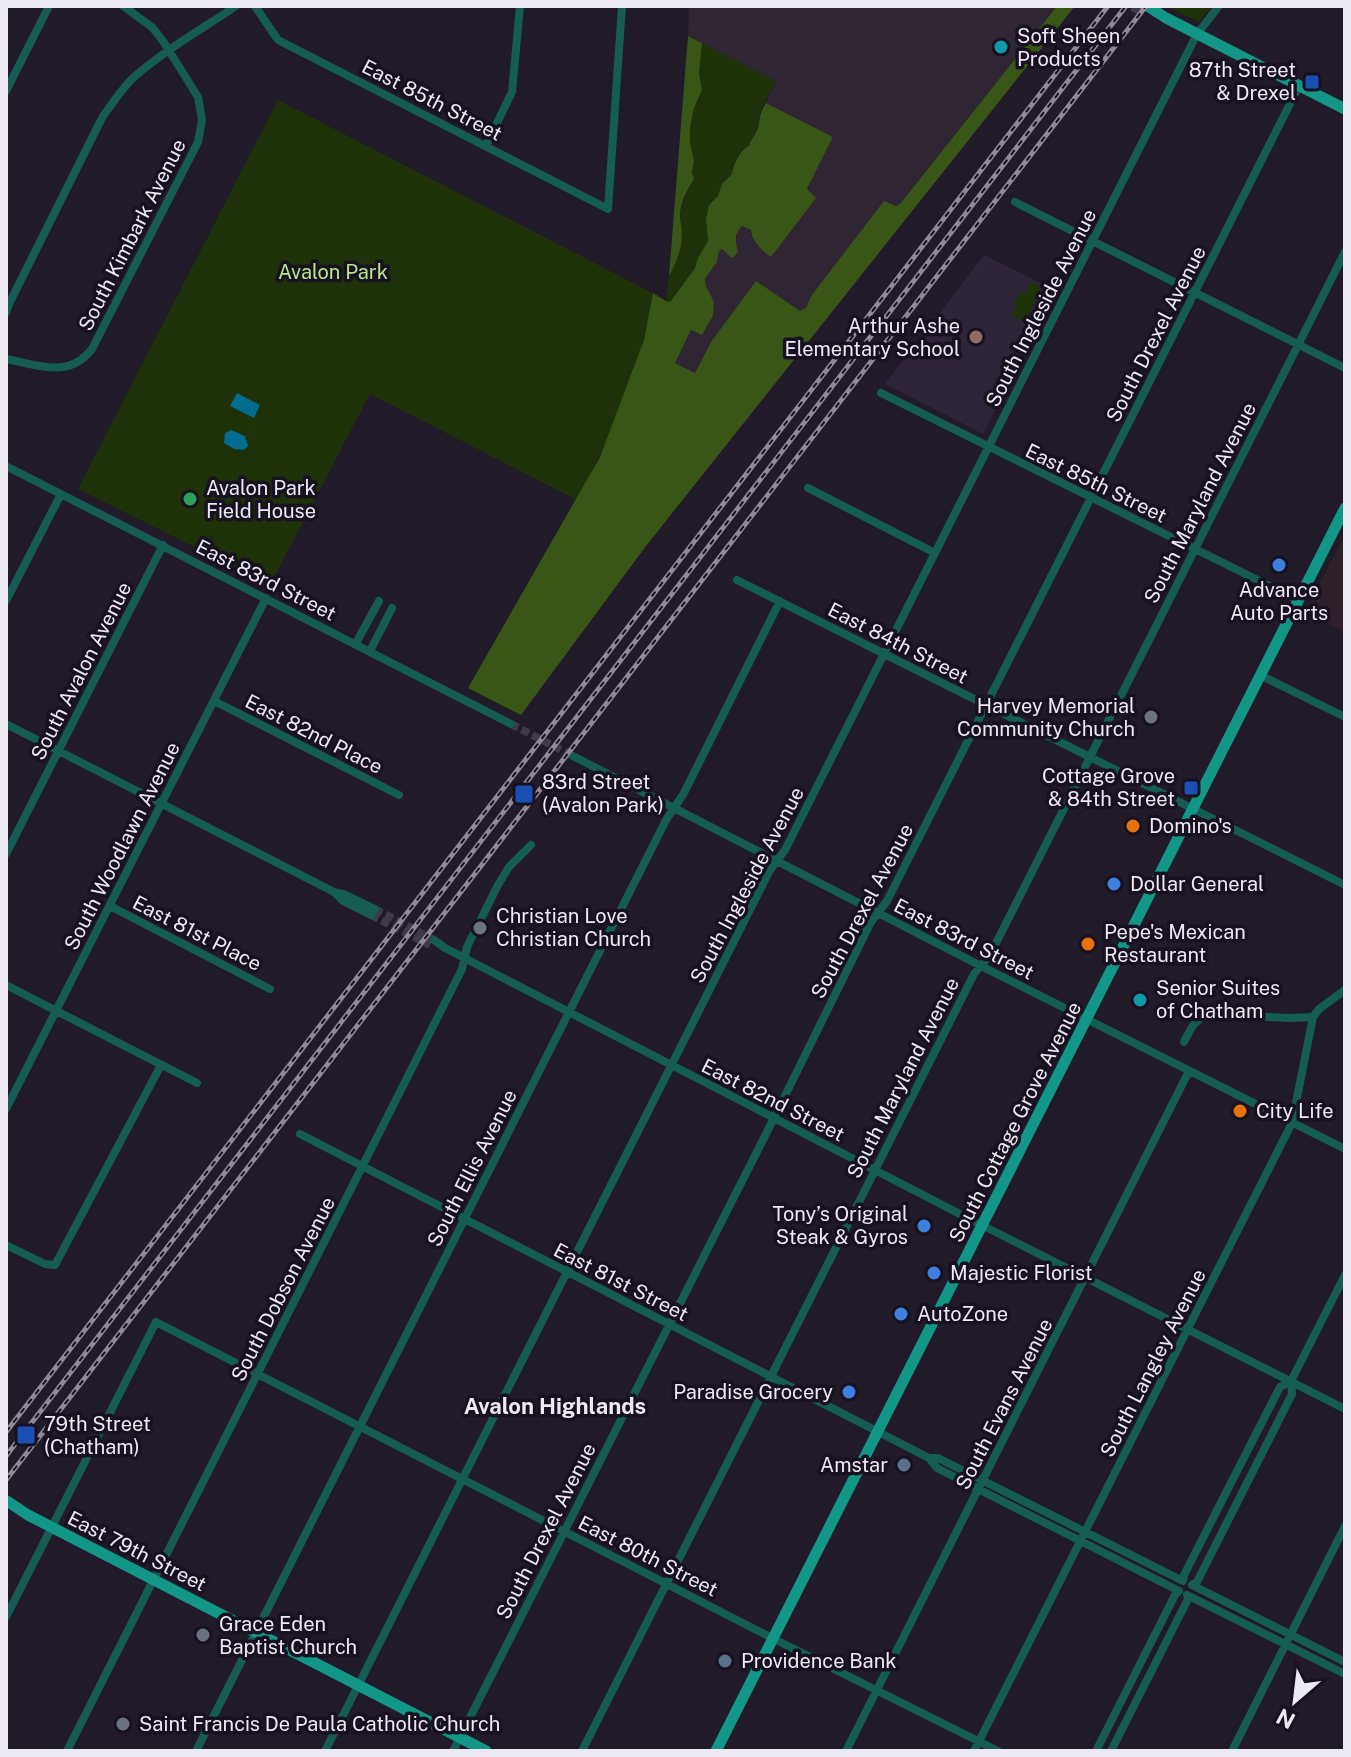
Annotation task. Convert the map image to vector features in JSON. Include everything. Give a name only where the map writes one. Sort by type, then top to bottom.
[{"type":"main road","points":[[1146,9],[1153,17],[1166,18],[1345,109]]},
{"type":"main road","name":"South Cottage Grove Avenue","points":[[716,1751],[1345,508]]},
{"type":"main road","name":"East 79th Street","points":[[7,1501],[52,1528],[486,1751]]},
{"type":"main road","name":"East 79th Street","points":[[6,1511],[28,1515]]},
{"type":"street","points":[[6,91],[49,6]]},
{"type":"street","points":[[123,6],[152,27],[169,51]]},
{"type":"street","points":[[6,313],[103,116],[132,79],[236,6]]},
{"type":"street","name":"East 85th Street","points":[[255,6],[278,40],[608,209],[622,6]]},
{"type":"street","points":[[486,146],[512,92],[520,6]]},
{"type":"street","name":"South Ingleside Avenue","points":[[325,1751],[1197,34],[1219,6]]},
{"type":"street","name":"South Kimbark Avenue","points":[[6,359],[57,368],[69,367],[86,357],[92,349],[201,132],[198,97],[169,51]]},
{"type":"street","name":"South Drexel Avenue","points":[[453,1751],[871,922],[887,901],[1299,86]]},
{"type":"street","points":[[1015,202],[1345,368]]},
{"type":"street","name":"South Maryland Avenue","points":[[582,1751],[974,974],[990,955],[1345,252]]},
{"type":"street","name":"East 85th Street","points":[[881,393],[1298,600]]},
{"type":"street","name":"East 83rd Street","points":[[6,466],[511,724]]},
{"type":"street","points":[[808,488],[935,553]]},
{"type":"street","points":[[6,601],[61,494]]},
{"type":"street","name":"South Avalon Avenue","points":[[6,854],[163,545]]},
{"type":"street","name":"East 84th Street","points":[[737,580],[1345,885]]},
{"type":"street","name":"South Woodlawn Avenue","points":[[6,1109],[266,598]]},
{"type":"street","points":[[356,643],[379,601]]},
{"type":"street","name":"South Ellis Avenue","points":[[196,1751],[666,820],[684,793],[780,601]]},
{"type":"street","points":[[370,651],[392,608]]},
{"type":"street","points":[[1260,675],[1345,717]]},
{"type":"street","name":"East 82nd Place","points":[[214,701],[399,795]]},
{"type":"street","points":[[6,724],[334,892],[343,901],[373,912]]},
{"type":"street","name":"East 83rd Street","points":[[571,755],[1345,1149]]},
{"type":"street","name":"South Dobson Avenue","points":[[67,1751],[459,977],[467,947],[498,885],[509,867],[531,845]]},
{"type":"street","name":"East 81st Place","points":[[110,906],[270,989]]},
{"type":"street","name":"East 82nd Street","points":[[432,942],[1345,1409]]},
{"type":"street","points":[[6,985],[197,1083]]},
{"type":"street","points":[[1184,1042],[1201,1016],[1313,1017],[1345,990]]},
{"type":"street","points":[[1334,998],[1345,1007]]},
{"type":"street","name":"South Langley Avenue","points":[[974,1751],[1292,1123],[1313,1017]]},
{"type":"street","points":[[6,1245],[45,1264],[55,1265],[161,1065]]},
{"type":"street","name":"South Evans Avenue","points":[[846,1751],[1189,1071]]},
{"type":"street","name":"East 81st Street","points":[[300,1134],[929,1458],[938,1458],[1080,1541],[1345,1674]]},
{"type":"street","points":[[1111,1751],[1188,1599],[1180,1584],[1197,1582],[1292,1394],[1291,1381],[1345,1275]]},
{"type":"street","name":"East 80th Street","points":[[52,1528],[156,1322],[998,1751]]},
{"type":"street","points":[[1188,1583],[1184,1575],[1280,1387],[1291,1381]]},
{"type":"street","points":[[1235,1475],[1248,1481]]},
{"type":"street","name":"East 81st Street","points":[[981,1485],[1085,1531],[1345,1662]]},
{"type":"street","points":[[1232,1751],[1345,1526]]},
{"type":"street","points":[[6,1617],[52,1528]]},
{"type":"street","points":[[1096,1751],[1175,1595],[1183,1593]]},
{"type":"street","points":[[1124,1696],[1136,1702]]},
{"type":"shaded area","points":[[689,6],[1057,6],[900,204],[896,206],[884,202],[811,296],[806,308],[711,342],[695,374],[675,363],[691,330],[702,335],[713,316],[705,279],[717,262],[719,251],[727,252],[736,244],[737,232],[742,226],[751,230],[751,235],[765,253],[807,189],[833,138],[766,103],[776,81],[688,36]]},
{"type":"shaded area","name":"Arthur Ashe Elementary School","points":[[984,255],[1055,290],[983,434],[885,384]]},
{"type":"shaded area","points":[[1345,534],[1345,632],[1306,612]]},
{"type":"green space","points":[[1057,6],[1075,6],[646,546],[521,715],[468,688],[600,457],[644,340],[653,293],[670,302],[695,268],[708,241],[706,219],[709,205],[732,174],[740,154],[749,146],[766,103],[833,137],[807,189],[816,198],[771,257],[758,245],[751,230],[742,226],[736,235],[738,251],[735,256],[732,258],[722,249],[719,251],[717,262],[705,279],[714,302],[713,316],[702,335],[691,330],[675,363],[695,373],[711,342],[756,281],[800,311],[806,308],[811,296],[884,201],[896,206],[900,204]]},
{"type":"green space","points":[[1166,6],[1212,6],[1199,22]]},
{"type":"green space","points":[[688,36],[702,43],[699,73],[702,90],[690,128],[694,179],[681,205],[681,245],[669,276]]},
{"type":"green space","points":[[702,43],[776,81],[760,112],[757,132],[709,206],[706,219],[708,241],[695,268],[670,302],[666,301],[669,276],[679,254],[682,236],[681,205],[692,183],[694,160],[690,128],[702,90],[699,73]]},
{"type":"green space","name":"Avalon Park","points":[[278,100],[653,293],[645,337],[630,383],[606,443],[577,500],[370,394],[270,585],[78,489]]},
{"type":"green space","points":[[1031,282],[1042,288],[1025,323],[1011,316],[1020,292],[1025,294]]},
{"type":"water","points":[[237,393],[260,405],[254,418],[230,406]]},
{"type":"water","points":[[231,430],[245,436],[248,446],[244,450],[224,443],[225,433]]},
{"type":"tunnel","points":[[1133,6],[1144,12]]},
{"type":"tunnel","points":[[511,724],[571,755]]},
{"type":"tunnel","points":[[375,909],[434,940]]},
{"type":"tunnel","points":[[371,915],[430,945]]},
{"type":"railway","points":[[6,1432],[1108,6]]},
{"type":"railway","points":[[6,1456],[1126,6]]},
{"type":"railway","points":[[6,1480],[1146,6]]},
{"type":"place","name":"Soft Sheen Products","points":[[1001,47]]},
{"type":"place","name":"87th Street & Drexel","points":[[1312,82]]},
{"type":"place","name":"Arthur Ashe Elementary School","points":[[976,337]]},
{"type":"place","name":"Avalon Park Field House","points":[[190,499]]},
{"type":"place","name":"Advance Auto Parts","points":[[1279,565]]},
{"type":"place","name":"Harvey Memorial Community Church","points":[[1151,717]]},
{"type":"place","name":"Cottage Grove & 84th Street","points":[[1191,788]]},
{"type":"place","name":"83rd Street (Avalon Park)","points":[[524,794]]},
{"type":"place","name":"Domino's","points":[[1133,826]]},
{"type":"place","name":"Dollar General","points":[[1114,884]]},
{"type":"place","name":"Christian Love Christian Church","points":[[480,928]]},
{"type":"place","name":"Pepe's Mexican Restaurant","points":[[1088,944]]},
{"type":"place","name":"Senior Suites of Chatham","points":[[1140,1000]]},
{"type":"place","name":"City Life","points":[[1240,1111]]},
{"type":"place","name":"Tony’s Original Steak & Gyros","points":[[924,1226]]},
{"type":"place","name":"Majestic Florist","points":[[934,1273]]},
{"type":"place","name":"AutoZone","points":[[901,1314]]},
{"type":"place","name":"Paradise Grocery","points":[[849,1392]]},
{"type":"place","name":"79th Street (Chatham)","points":[[26,1435]]},
{"type":"place","name":"Amstar","points":[[904,1465]]},
{"type":"place","name":"Grace Eden Baptist Church","points":[[203,1635]]},
{"type":"place","name":"Providence Bank","points":[[725,1661]]},
{"type":"place","name":"Saint Francis De Paula Catholic Church","points":[[123,1724]]},
{"type":"district","name":"Avalon Highlands","points":[[555,1406]]}]
